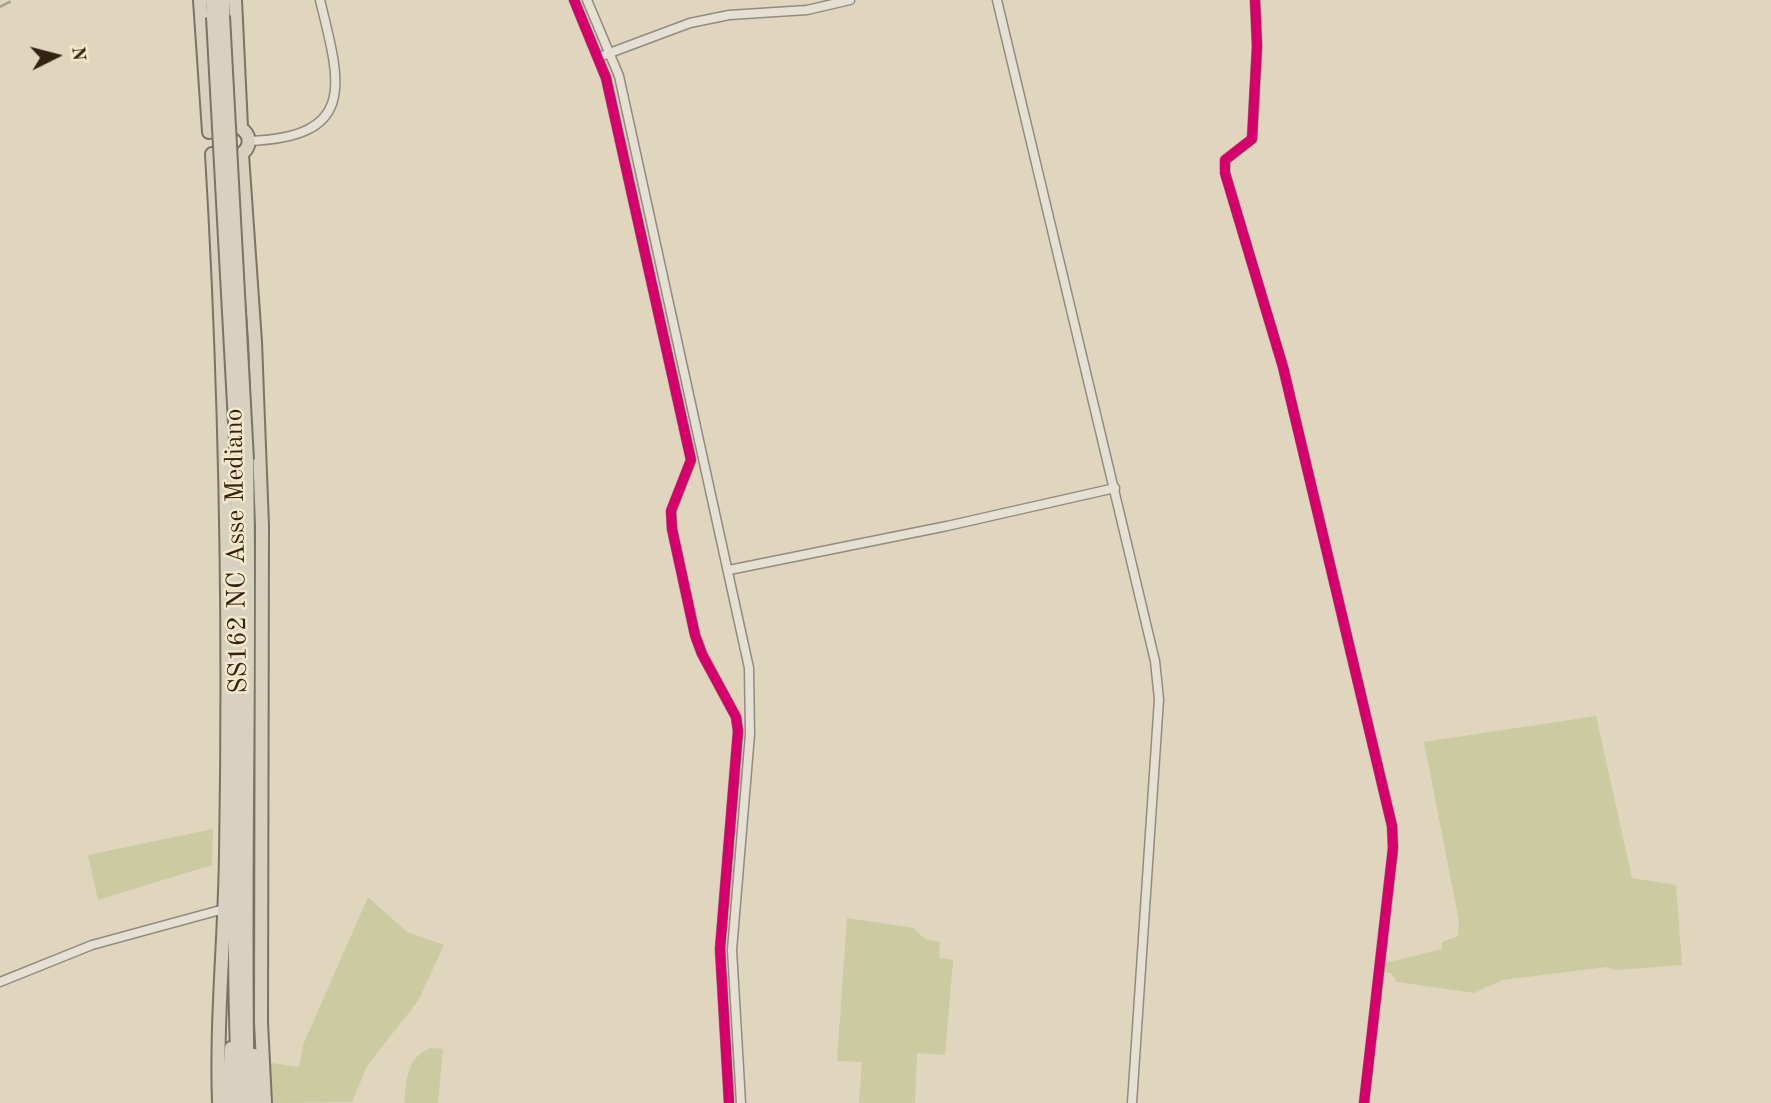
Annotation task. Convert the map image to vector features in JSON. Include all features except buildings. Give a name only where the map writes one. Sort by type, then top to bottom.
[{"type":"main road","points":[[200,0],[212,130],[206,146],[214,156],[226,472],[224,909],[219,1103]]},
{"type":"main road","name":"SS162 NC Asse Mediano","points":[[212,0],[242,460],[235,1020],[239,1103]]},
{"type":"main road","name":"SS162 NC Asse Mediano","points":[[223,0],[242,460],[248,702],[244,958],[248,1103]]},
{"type":"main road","points":[[235,0],[238,126],[249,141],[240,156],[256,342],[261,526],[261,1022],[265,1103]]},
{"type":"main road","points":[[244,958],[259,1103]]},
{"type":"main road","points":[[228,1103],[227,1070],[235,1020]]},
{"type":"street","points":[[249,141],[283,140],[307,131],[326,117],[334,101],[337,78],[320,0]]},
{"type":"street","points":[[574,0],[606,78],[691,460],[671,511],[672,529],[702,654],[737,722],[720,949],[729,1103]]},
{"type":"street","points":[[587,0],[619,76],[729,570],[751,689],[750,734],[732,950],[741,1103]]},
{"type":"street","points":[[599,57],[690,23],[729,15],[807,10],[850,0]]},
{"type":"street","points":[[997,0],[1155,661],[1159,699],[1132,1103]]},
{"type":"street","points":[[1255,0],[1257,46],[1252,139],[1225,160],[1225,173],[1283,367],[1394,837],[1364,1103]]},
{"type":"street","points":[[729,570],[947,526],[1115,488]]},
{"type":"street","points":[[0,982],[92,945],[224,909]]},
{"type":"green space","points":[[1596,716],[1632,878],[1676,885],[1682,965],[1616,970],[1607,967],[1502,980],[1474,993],[1397,982],[1391,973],[1383,972],[1381,964],[1442,949],[1442,942],[1458,936],[1459,921],[1424,742]]},
{"type":"green space","points":[[213,829],[212,865],[98,900],[88,855]]},
{"type":"green space","points":[[368,897],[407,932],[444,945],[418,1001],[367,1066],[352,1102],[270,1103],[271,1063],[299,1067],[303,1045]]},
{"type":"green space","points":[[847,918],[913,928],[925,939],[940,942],[939,958],[953,960],[945,1055],[917,1053],[915,1103],[859,1103],[862,1062],[837,1061]]},
{"type":"green space","points":[[431,1048],[443,1049],[438,1103],[404,1103],[412,1063]]},
{"type":"railway","points":[[0,7],[13,0]]},
{"type":"cycle path","points":[[574,0],[606,78],[691,460],[671,511],[672,529],[695,635],[702,654],[736,717],[738,731],[720,949],[729,1103]]},
{"type":"cycle path","points":[[1255,0],[1257,46],[1252,139],[1225,160],[1225,173],[1283,367],[1392,826],[1393,848],[1364,1103]]}]
